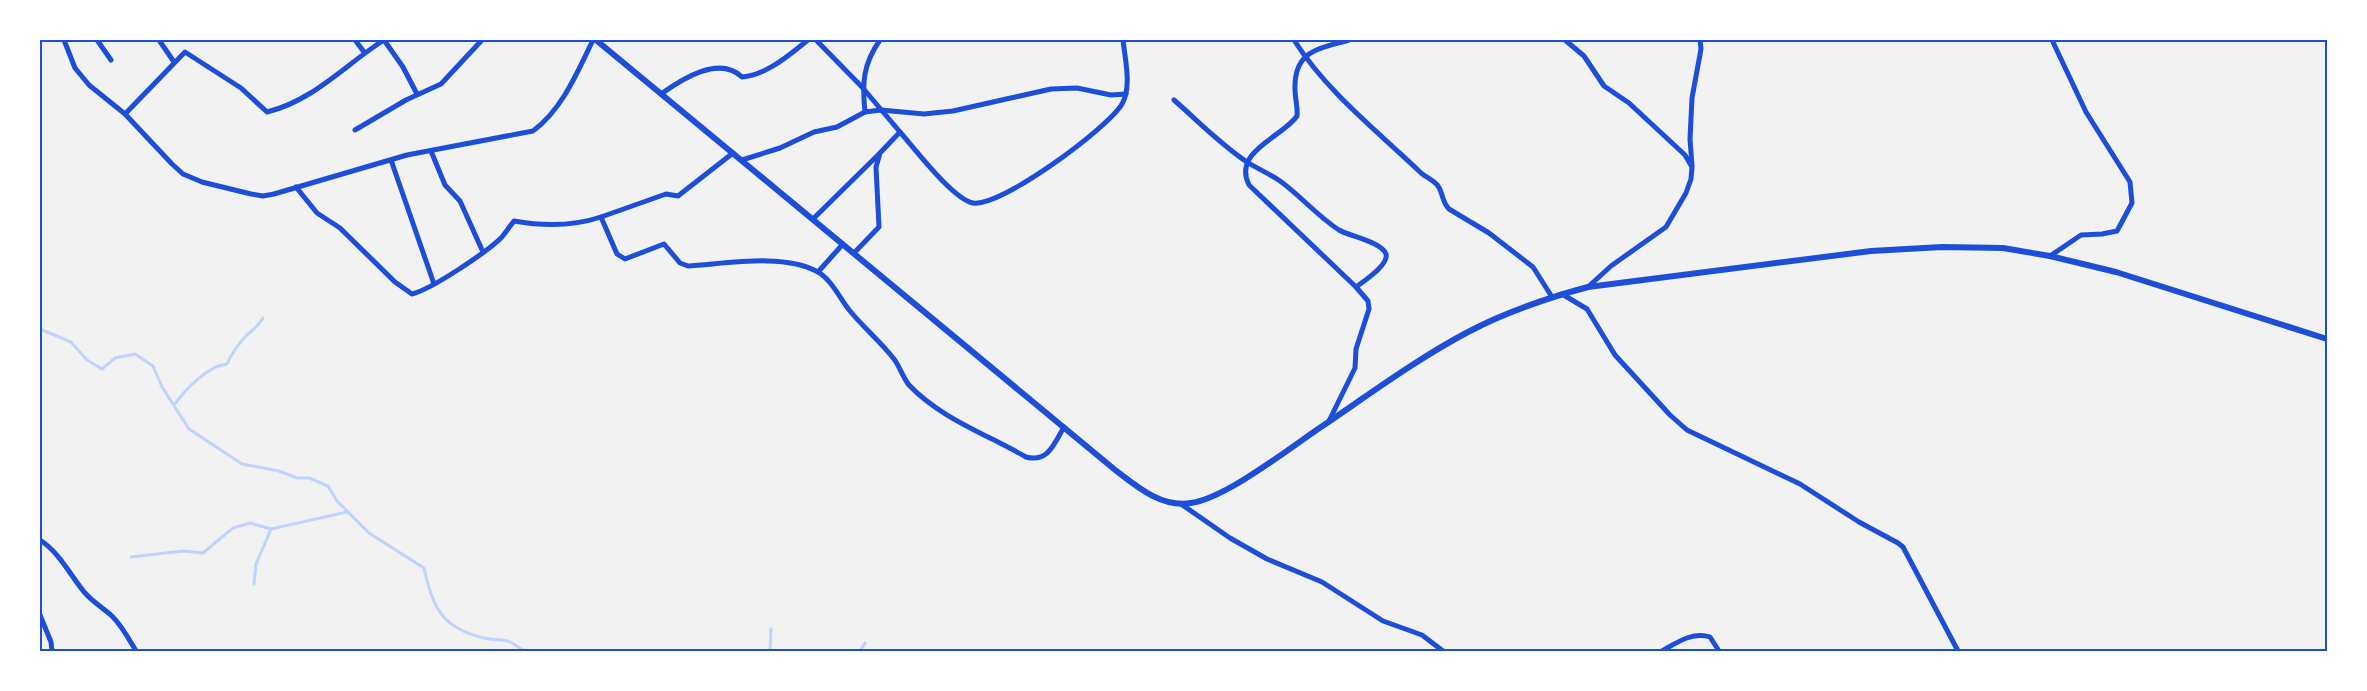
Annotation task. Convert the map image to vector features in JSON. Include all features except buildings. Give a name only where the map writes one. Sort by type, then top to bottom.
[{"type":"street","points":[[64,40],[76,68],[89,85],[125,114],[183,174],[202,182],[263,196],[391,160],[533,131],[544,122],[564,96],[595,40],[1130,482],[1160,500],[1181,504],[1202,500],[1240,480],[1392,378],[1468,332],[1552,297],[1588,287],[1746,266],[1914,248],[1978,246],[2050,256],[2116,272],[2327,339]]},
{"type":"street","points":[[96,40],[112,60]]},
{"type":"street","points":[[159,40],[174,62]]},
{"type":"street","points":[[355,40],[364,52]]},
{"type":"street","points":[[125,114],[181,54],[188,53],[241,88],[267,112],[303,97],[345,70],[364,52],[384,40],[403,67],[417,94]]},
{"type":"street","points":[[356,130],[417,94],[441,84],[482,40]]},
{"type":"street","points":[[662,94],[686,78],[718,67],[728,68],[742,77],[747,77],[776,64],[808,40]]},
{"type":"street","points":[[816,40],[862,87],[948,187],[964,200],[974,203],[982,203],[999,198],[1023,185],[1104,125],[1122,103],[1126,94],[1123,40]]},
{"type":"street","points":[[865,112],[862,87],[867,61],[880,40]]},
{"type":"street","points":[[1294,40],[1316,72],[1368,124],[1420,172],[1436,184],[1444,204],[1449,209],[1489,233],[1533,267],[1552,297]]},
{"type":"street","points":[[1329,422],[1354,368],[1356,349],[1369,309],[1368,301],[1356,287],[1249,185],[1247,162],[1261,145],[1296,118],[1298,114],[1295,84],[1300,63],[1304,56],[1328,45],[1349,40]]},
{"type":"street","points":[[1565,40],[1584,56],[1604,86],[1629,103],[1657,128],[1685,156],[1692,167]]},
{"type":"street","points":[[1588,287],[1610,266],[1666,227],[1686,193],[1691,179],[1692,106],[1700,40]]},
{"type":"street","points":[[2050,256],[2081,235],[2102,234],[2117,230],[2133,197],[2127,174],[2086,112],[2052,40]]},
{"type":"street","points":[[742,160],[780,148],[814,132],[837,126],[865,112],[882,110],[907,114],[934,113],[1050,89],[1077,88],[1111,95],[1126,94]]},
{"type":"street","points":[[1174,100],[1221,142],[1247,162],[1280,181],[1341,232],[1366,240],[1383,250],[1386,259],[1373,275],[1356,287]]},
{"type":"street","points":[[813,219],[900,132]]},
{"type":"street","points":[[432,151],[445,185],[460,201],[483,252]]},
{"type":"street","points":[[296,187],[317,213],[354,240],[408,292],[417,293],[483,252],[502,237],[514,221],[532,224],[579,222],[601,217],[666,194],[678,196],[733,153]]},
{"type":"street","points":[[854,253],[879,227],[875,170],[880,153]]},
{"type":"street","points":[[391,160],[434,284]]},
{"type":"street","points":[[601,217],[617,254],[625,259],[664,244],[680,263],[688,266],[783,262],[818,272],[895,360],[909,385],[943,412],[1026,457],[1038,460],[1045,456],[1064,428]]},
{"type":"street","points":[[818,272],[843,244]]},
{"type":"street","points":[[1561,294],[1587,309],[1615,355],[1687,430],[1800,484],[1859,522],[1903,547],[1958,651]]},
{"type":"street","points":[[1181,504],[1230,538],[1267,559],[1322,582],[1383,621],[1422,635],[1443,651]]},
{"type":"street","points":[[40,540],[63,562],[86,594],[112,616],[125,632],[136,651]]},
{"type":"street","points":[[40,615],[51,642],[52,651]]},
{"type":"street","points":[[1662,651],[1684,639],[1699,635],[1710,637],[1719,651]]},
{"type":"waterway","points":[[174,405],[190,386],[204,374],[227,364],[238,345],[258,326],[263,318]]},
{"type":"waterway","points":[[40,329],[71,342],[87,360],[102,369],[115,358],[135,354],[153,366],[162,387],[189,429],[242,464],[279,471],[297,478],[309,478],[328,486],[337,501],[369,533],[424,568],[431,594],[441,614],[448,622],[469,634],[509,642],[524,651]]},
{"type":"waterway","points":[[131,557],[183,551],[203,553],[233,528],[250,523],[271,529],[347,512]]},
{"type":"waterway","points":[[254,584],[256,564],[271,529]]},
{"type":"waterway","points":[[770,651],[771,629]]},
{"type":"waterway","points":[[860,651],[865,643]]}]
